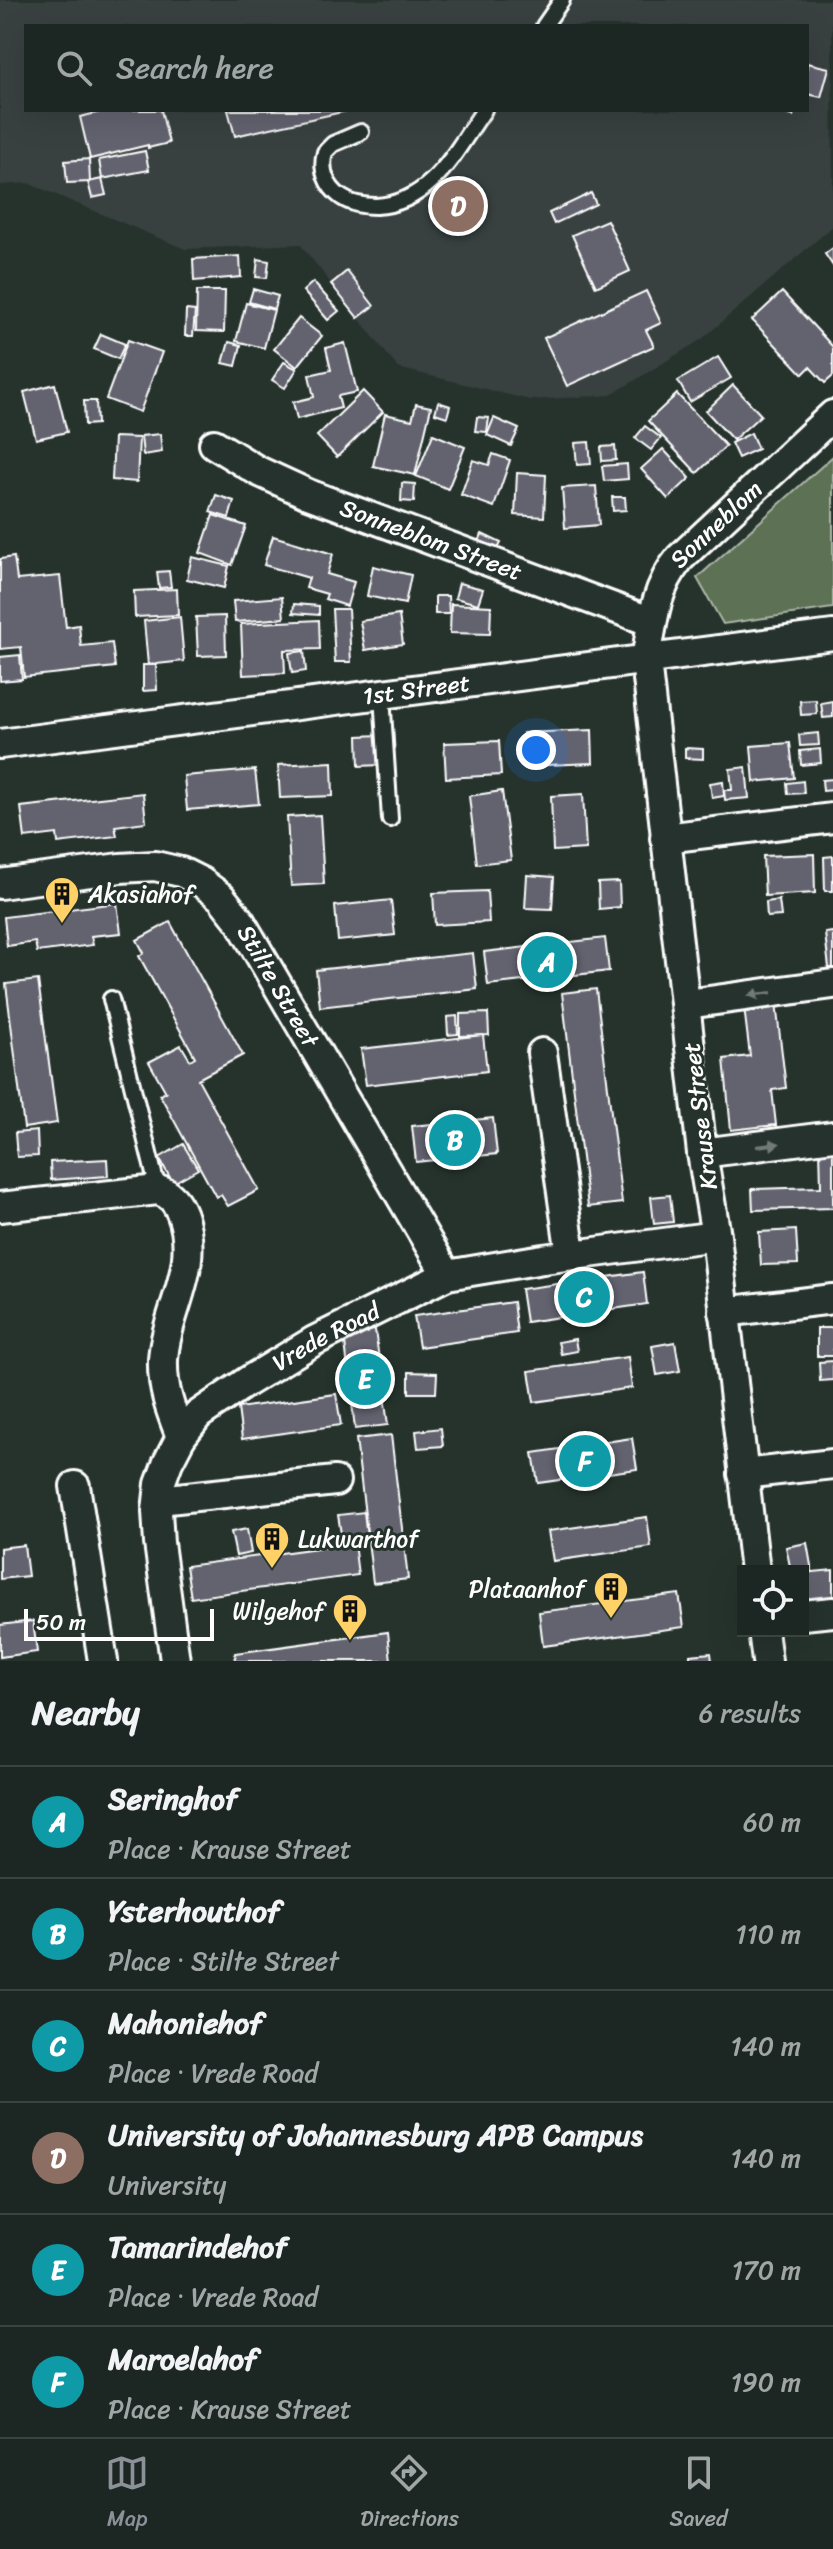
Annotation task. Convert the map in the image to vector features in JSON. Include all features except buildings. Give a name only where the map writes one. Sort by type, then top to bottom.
[{"type":"street","name":"Sonneblom","points":[[646,661],[652,622],[666,575],[680,558],[833,415]]},
{"type":"street","name":"Sonneblom Street","points":[[214,444],[258,471],[308,494],[652,622]]},
{"type":"street","name":"1st Street","points":[[0,744],[833,635]]},
{"type":"street","name":"Krause Street","points":[[646,661],[702,1153],[716,1236],[754,1565]]},
{"type":"street","points":[[665,838],[833,818]]},
{"type":"street","name":"Stilte Street","points":[[0,884],[155,866],[181,872],[221,897],[240,921],[447,1275]]},
{"type":"street","points":[[687,1004],[833,984]]},
{"type":"street","points":[[542,1053],[571,1255]]},
{"type":"street","points":[[702,1153],[833,1136]]},
{"type":"street","points":[[0,1207],[158,1190],[168,1193],[176,1201],[185,1227],[188,1250],[184,1285],[166,1340],[163,1375],[164,1393],[181,1437]]},
{"type":"street","name":"Vrede Road","points":[[175,1661],[159,1543],[159,1500],[168,1462],[181,1437],[198,1415],[314,1341],[447,1275],[716,1236]]},
{"type":"street","points":[[724,1312],[833,1299]]},
{"type":"street","points":[[743,1474],[833,1464]]},
{"type":"street","points":[[159,1500],[335,1481]]},
{"type":"street","points":[[75,1486],[103,1661]]},
{"type":"street","points":[[809,1614],[833,1612]]},
{"type":"street","points":[[764,1637],[767,1661]]},
{"type":"lane","points":[[545,24],[562,0]]},
{"type":"lane","points":[[361,132],[333,144],[325,152],[324,175],[331,188],[343,199],[367,206],[384,205],[412,198],[426,188],[483,112]]},
{"type":"lane","points":[[382,695],[390,819]]},
{"type":"lane","points":[[111,999],[158,1190]]},
{"type":"shaded area","points":[[0,0],[832,0],[833,226],[702,339],[611,395],[530,400],[398,368],[300,244],[185,249],[28,183],[0,185]]},
{"type":"green space","points":[[833,456],[833,608],[723,624],[697,578]]},
{"type":"place","name":"University of Johannesburg APB Campus","points":[[458,206]]},
{"type":"place","name":"Akasiahof","points":[[62,925]]},
{"type":"place","name":"Seringhof","points":[[547,962]]},
{"type":"place","name":"Ysterhouthof","points":[[455,1140]]},
{"type":"place","name":"Mahoniehof","points":[[584,1297]]},
{"type":"place","name":"Tamarindehof","points":[[365,1379]]},
{"type":"place","name":"Maroelahof","points":[[585,1461]]},
{"type":"place","name":"Lukwarthof","points":[[272,1570]]},
{"type":"place","name":"Plataanhof","points":[[611,1620]]},
{"type":"place","name":"Wilgehof","points":[[350,1642]]}]
